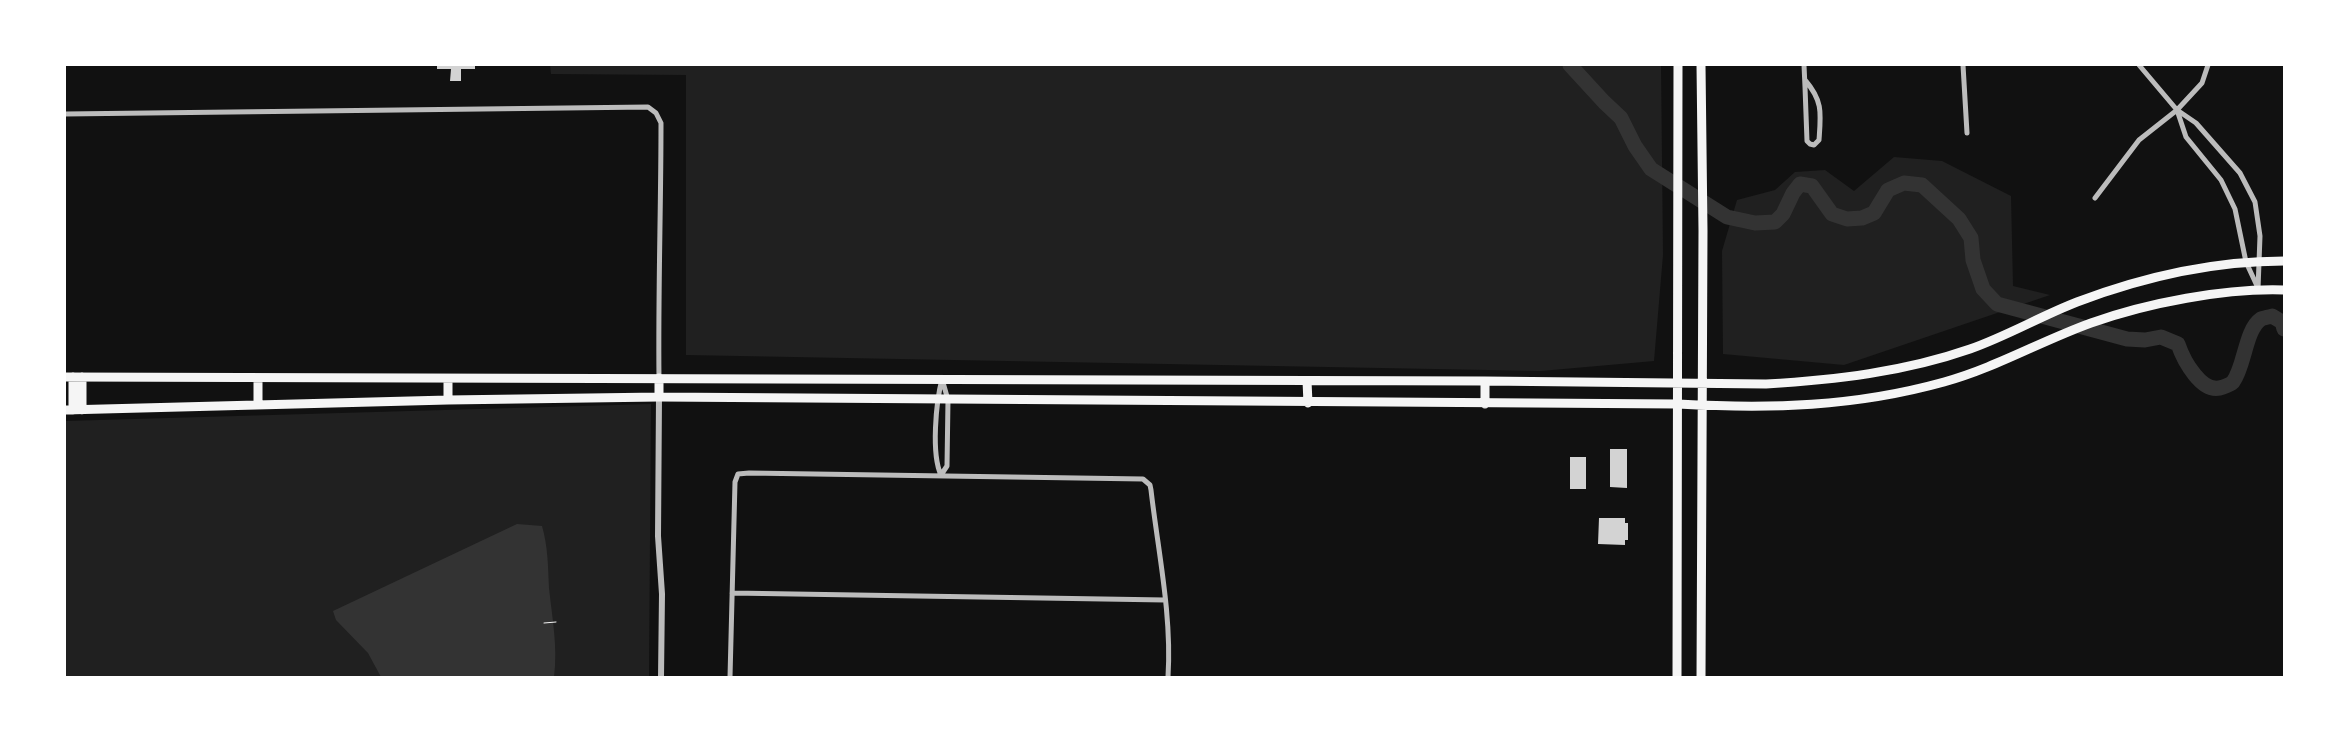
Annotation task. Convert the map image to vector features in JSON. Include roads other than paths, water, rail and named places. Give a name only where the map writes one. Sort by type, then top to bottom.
[{"type":"main road","points":[[1677,677],[1678,65]]},
{"type":"main road","points":[[1701,65],[1703,178],[1701,677]]},
{"type":"main road","points":[[2284,261],[2246,262],[2201,268],[2132,283],[2076,302],[1997,338],[1962,351],[1884,372],[1810,382],[73,377],[73,410],[258,404],[659,397],[1308,403],[1821,405],[1883,397],[1944,382],[2006,360],[2091,323],[2178,301],[2258,289],[2284,290]]},
{"type":"main road","points":[[258,378],[258,404]]},
{"type":"main road","points":[[659,378],[659,397]]},
{"type":"main road","points":[[448,379],[448,400]]},
{"type":"main road","points":[[1307,381],[1308,403]]},
{"type":"main road","points":[[1485,381],[1485,404]]},
{"type":"street","points":[[1804,65],[1807,141],[1810,144],[1814,144],[1819,140],[1820,103],[1815,92],[1805,80]]},
{"type":"street","points":[[1963,65],[1967,133]]},
{"type":"street","points":[[2139,65],[2177,110],[2196,123],[2240,173],[2255,202],[2260,236],[2258,289]]},
{"type":"street","points":[[2096,198],[2138,140],[2177,110],[2202,83],[2208,65]]},
{"type":"street","points":[[65,114],[648,107],[656,114],[661,123],[661,261],[657,306],[659,378]]},
{"type":"street","points":[[2177,110],[2180,125],[2186,137],[2221,180],[2235,209],[2246,262],[2258,289]]},
{"type":"street","points":[[941,475],[936,466],[937,400],[942,379]]},
{"type":"street","points":[[941,475],[948,466],[948,400],[942,379]]},
{"type":"street","points":[[659,397],[658,536],[662,594],[661,677]]},
{"type":"street","points":[[730,677],[735,482],[738,474],[941,475],[1143,479],[1147,481],[1151,490],[1164,600],[1169,655],[1168,677]]},
{"type":"street","points":[[732,593],[1164,600]]},
{"type":"waterway","points":[[1570,65],[1621,118],[1635,146],[1651,169],[1727,217],[1755,223],[1775,222],[1783,214],[1793,193],[1800,184],[1812,186],[1832,214],[1847,219],[1862,218],[1874,213],[1888,190],[1904,183],[1922,185],[1959,219],[1971,238],[1973,260],[1983,289],[1997,304],[2127,339],[2145,340],[2161,337],[2178,344],[2194,374],[2208,386],[2215,388],[2227,386],[2233,382],[2240,367],[2248,340],[2256,324],[2261,319],[2272,316],[2282,322],[2284,329]]}]
